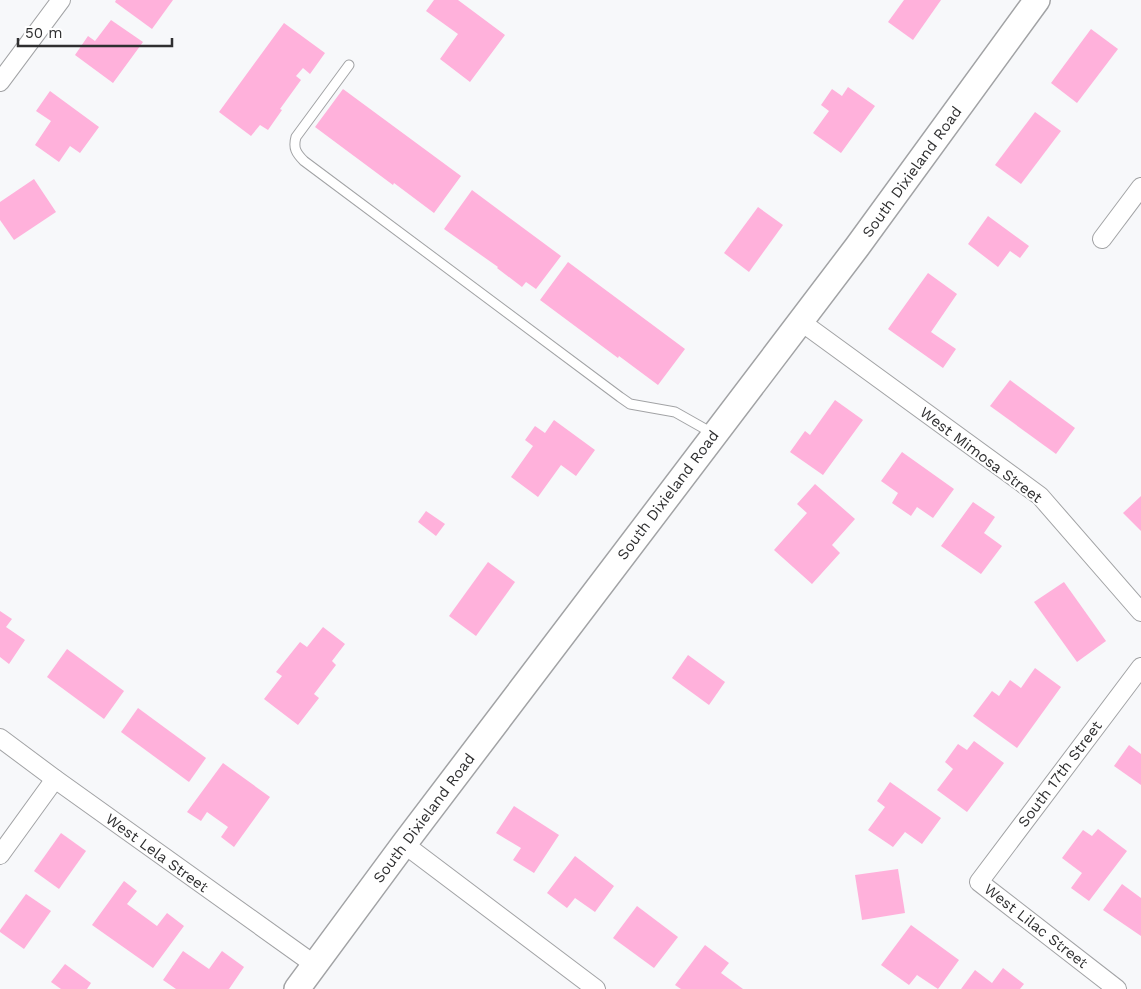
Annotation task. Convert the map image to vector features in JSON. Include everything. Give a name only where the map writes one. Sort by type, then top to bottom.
[{"type":"main road","name":"South Dixieland Road","points":[[297,989],[404,844],[857,247],[1037,0]]},
{"type":"street","points":[[0,82],[61,0]]},
{"type":"street","points":[[1102,239],[1141,187]]},
{"type":"street","name":"West Mimosa Street","points":[[800,321],[1040,496],[1141,612]]},
{"type":"street","name":"South 17th Street","points":[[979,882],[1141,667]]},
{"type":"street","name":"West Lela Street","points":[[0,738],[54,779],[315,965]]},
{"type":"street","points":[[0,855],[54,779]]},
{"type":"street","points":[[404,844],[596,989]]},
{"type":"street","name":"West Lilac Street","points":[[979,882],[1117,989]]},
{"type":"lane","points":[[349,65],[296,137],[294,145],[296,153],[304,161],[630,404],[675,412],[715,434]]},
{"type":"building","points":[[116,0],[173,0],[152,29],[115,2]]},
{"type":"building","points":[[434,0],[458,0],[505,35],[470,82],[440,59],[458,34],[426,11]]},
{"type":"building","points":[[904,0],[941,0],[913,40],[888,22]]},
{"type":"building","points":[[111,20],[143,42],[113,83],[75,55],[88,36],[95,41]]},
{"type":"building","points":[[284,23],[325,53],[310,74],[303,68],[296,76],[301,80],[280,109],[282,110],[268,130],[260,125],[251,136],[219,112]]},
{"type":"building","points":[[1091,29],[1118,49],[1077,103],[1051,83]]},
{"type":"building","points":[[848,87],[875,106],[841,153],[813,133],[829,111],[821,105],[832,89],[842,96]]},
{"type":"building","points":[[343,89],[461,176],[434,213],[315,127]]},
{"type":"building","points":[[50,91],[99,127],[80,153],[70,146],[59,162],[35,145],[51,121],[36,111]]},
{"type":"building","points":[[1035,112],[1061,131],[1021,184],[995,165]]},
{"type":"building","points":[[34,179],[56,212],[14,240],[0,220],[0,202]]},
{"type":"building","points":[[472,190],[561,256],[536,289],[526,282],[522,287],[498,267],[444,229]]},
{"type":"building","points":[[758,207],[783,225],[749,272],[724,253]]},
{"type":"building","points":[[988,216],[1029,246],[1020,258],[1010,251],[998,267],[968,244]]},
{"type":"building","points":[[568,262],[685,349],[658,385],[540,300]]},
{"type":"building","points":[[928,273],[957,294],[931,332],[956,349],[943,368],[888,329]]},
{"type":"building","points":[[1010,380],[1075,428],[1056,454],[990,406]]},
{"type":"building","points":[[835,400],[863,420],[823,475],[790,452],[805,431],[810,435]]},
{"type":"building","points":[[554,420],[595,450],[576,476],[561,465],[538,497],[511,477],[533,446],[525,440],[535,426],[545,433]]},
{"type":"building","points":[[902,452],[954,489],[933,518],[917,507],[911,516],[892,503],[898,493],[881,481]]},
{"type":"building","points":[[815,484],[855,519],[832,545],[840,553],[812,584],[774,550],[807,513],[797,504]]},
{"type":"building","points":[[1141,496],[1141,531],[1123,513]]},
{"type":"building","points":[[973,502],[995,517],[984,533],[1002,546],[981,574],[941,546]]},
{"type":"building","points":[[426,511],[445,524],[436,536],[418,522]]},
{"type":"building","points":[[488,562],[515,582],[476,636],[449,616]]},
{"type":"building","points":[[1064,582],[1106,641],[1077,662],[1034,602]]},
{"type":"building","points":[[0,611],[12,619],[6,627],[25,640],[9,664],[0,657]]},
{"type":"building","points":[[323,627],[345,644],[332,661],[336,665],[314,694],[319,698],[298,725],[264,699],[282,676],[276,672],[300,642],[307,647]]},
{"type":"building","points":[[67,649],[124,691],[104,719],[47,677]]},
{"type":"building","points":[[688,655],[725,682],[709,705],[672,678]]},
{"type":"building","points":[[1035,668],[1061,687],[1017,748],[973,716],[992,691],[999,696],[1010,680],[1021,688]]},
{"type":"building","points":[[138,708],[206,758],[189,782],[121,732]]},
{"type":"building","points":[[974,741],[1004,763],[967,812],[937,790],[953,769],[945,762],[958,744],[967,750]]},
{"type":"building","points":[[1129,745],[1141,754],[1141,785],[1114,766]]},
{"type":"building","points":[[223,763],[270,797],[234,847],[221,837],[228,827],[207,812],[201,821],[187,812]]},
{"type":"building","points":[[890,782],[941,818],[922,844],[905,832],[893,847],[868,830],[885,807],[877,801]]},
{"type":"building","points":[[514,806],[559,835],[534,873],[513,860],[521,848],[496,833]]},
{"type":"building","points":[[1098,829],[1127,851],[1089,901],[1071,888],[1082,873],[1062,858],[1083,830],[1092,836]]},
{"type":"building","points":[[61,833],[86,851],[59,889],[34,871]]},
{"type":"building","points":[[575,856],[614,886],[595,912],[575,898],[567,908],[547,893]]},
{"type":"building","points":[[898,869],[905,913],[862,920],[855,875]]},
{"type":"building","points":[[124,881],[137,891],[127,904],[157,926],[167,913],[184,926],[153,968],[92,925]]},
{"type":"building","points":[[1122,884],[1141,898],[1141,936],[1103,910]]},
{"type":"building","points":[[26,894],[51,911],[24,949],[0,932],[0,930]]},
{"type":"building","points":[[637,906],[678,937],[654,968],[613,938]]},
{"type":"building","points":[[911,925],[959,960],[938,989],[917,975],[909,985],[881,965]]},
{"type":"building","points":[[705,945],[729,963],[721,973],[743,989],[681,989],[675,985]]},
{"type":"building","points":[[183,951],[209,969],[222,951],[244,967],[229,989],[176,989],[163,980]]},
{"type":"building","points":[[65,964],[91,983],[87,989],[61,989],[51,982]]},
{"type":"building","points":[[1003,968],[1024,984],[1020,989],[961,989],[975,970],[992,983]]}]
